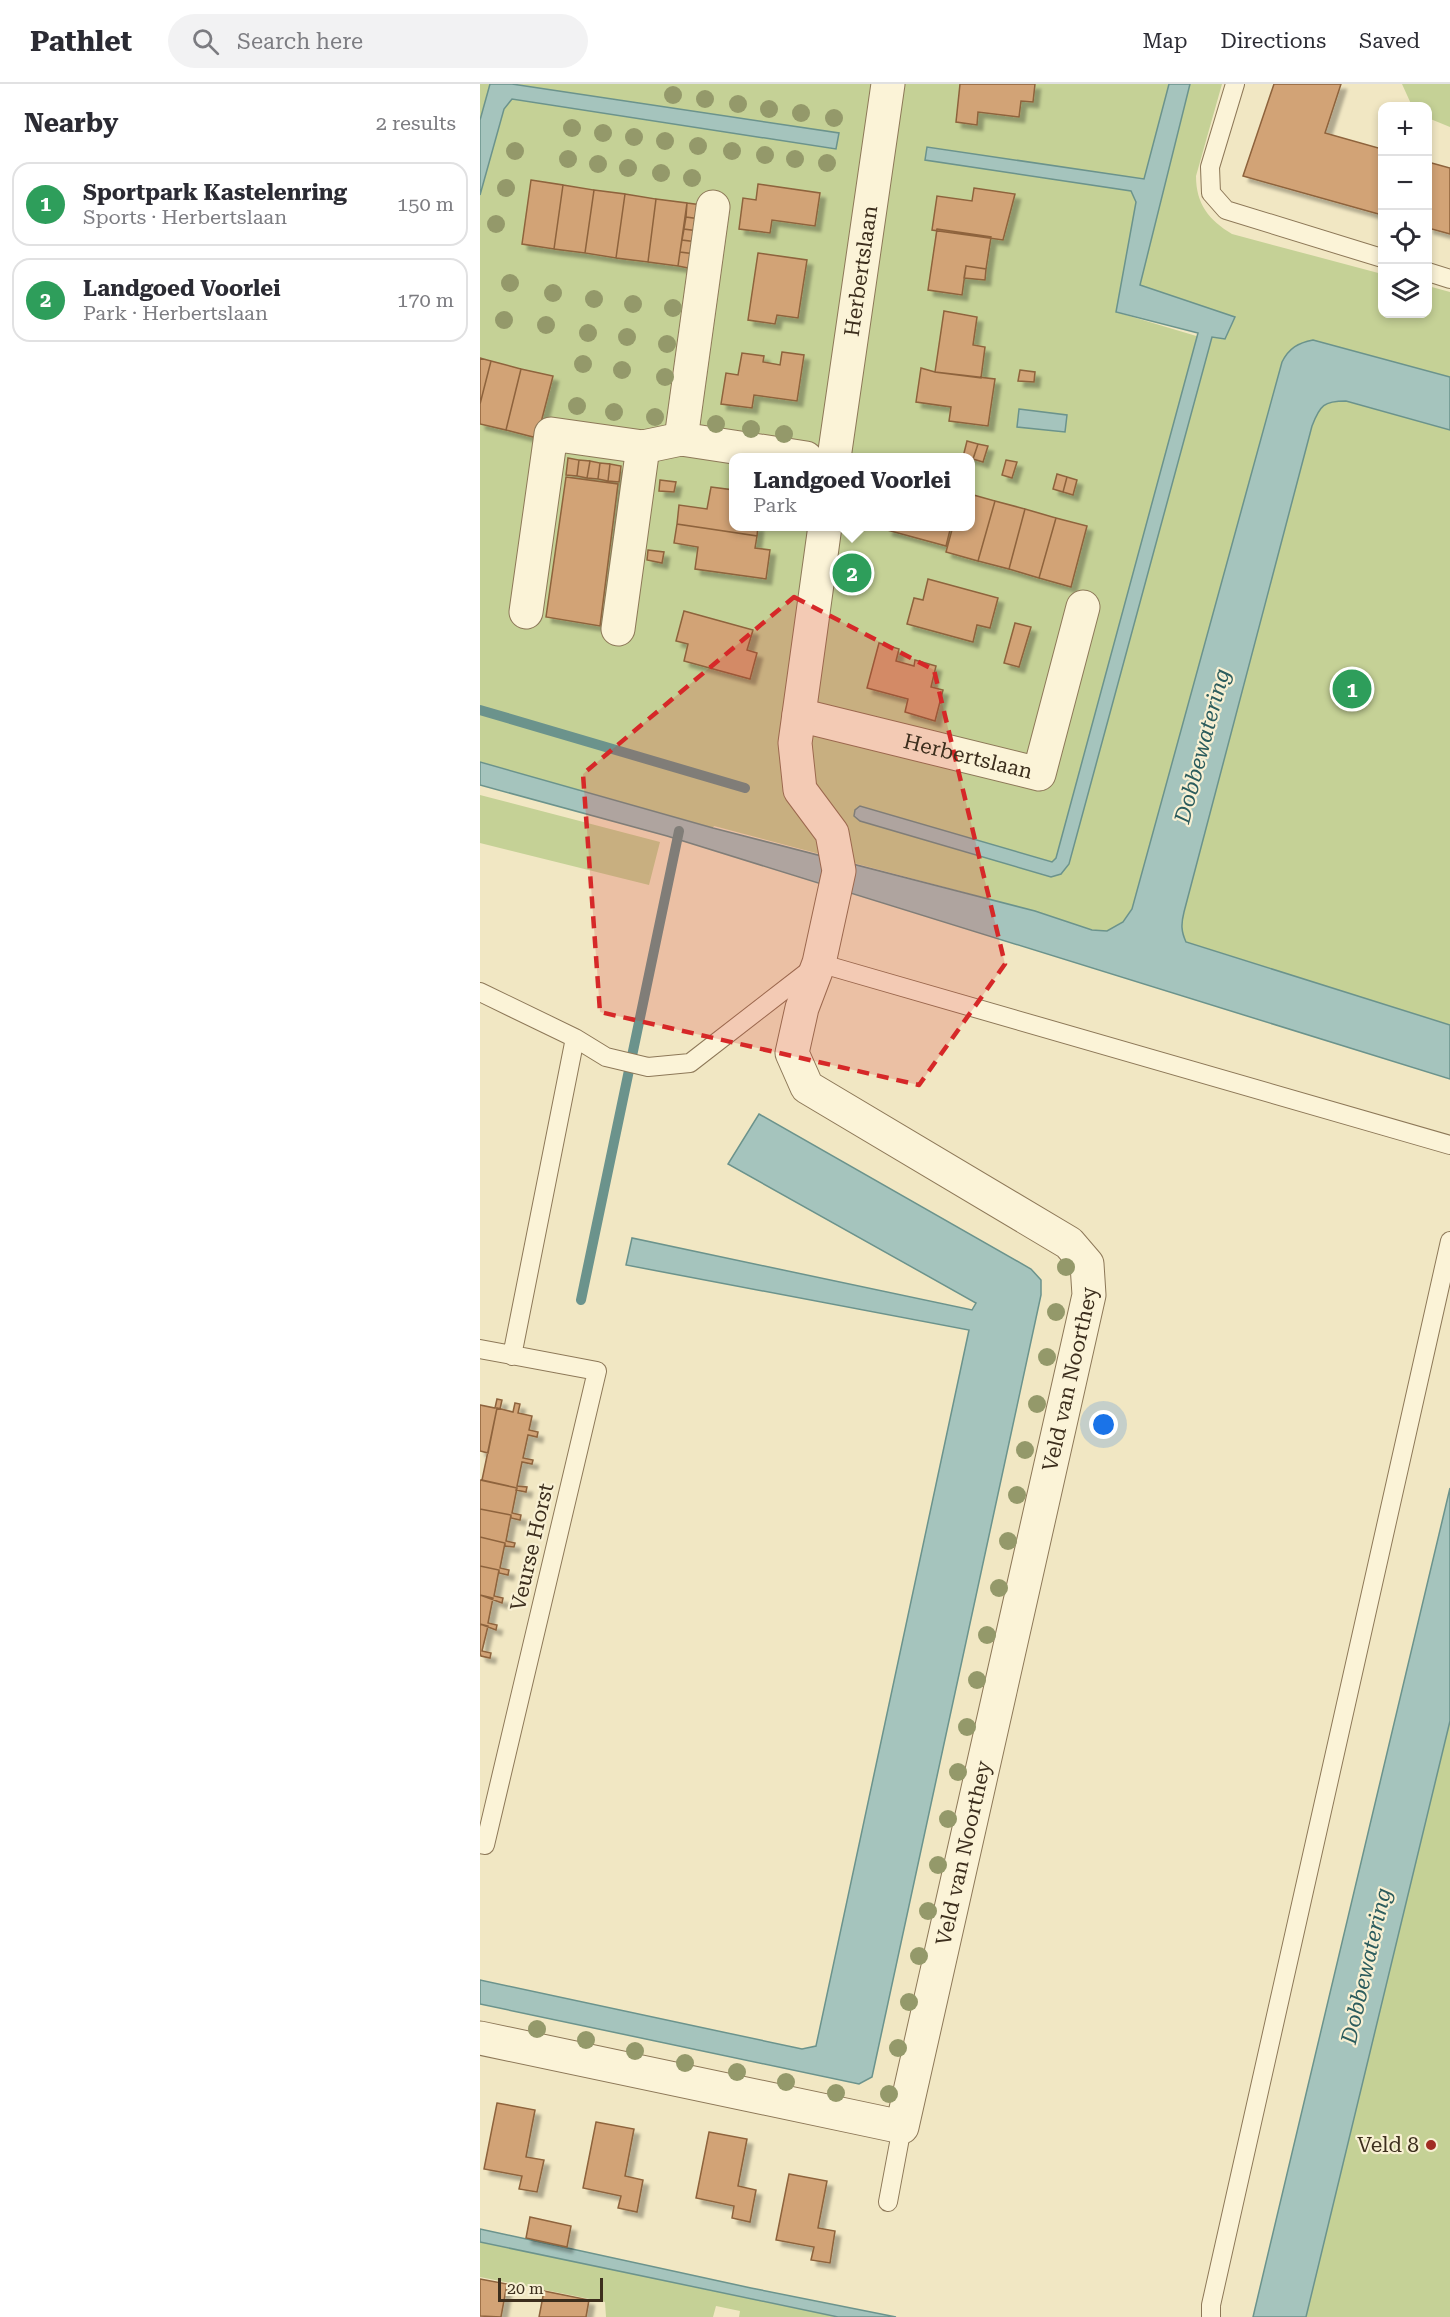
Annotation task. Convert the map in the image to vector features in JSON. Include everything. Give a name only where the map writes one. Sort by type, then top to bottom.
[{"type":"street","name":"Herbertslaan","points":[[835,453],[888,84]]},
{"type":"street","points":[[681,439],[713,207]]},
{"type":"street","points":[[526,612],[551,434],[643,447],[681,439],[773,453]]},
{"type":"street","points":[[618,629],[643,447]]},
{"type":"street","points":[[799,715],[824,531]]},
{"type":"street","name":"Herbertslaan","points":[[799,715],[1039,774],[1083,607]]},
{"type":"street","name":"Veld van Noorthey","points":[[799,715],[795,743],[800,790],[832,833],[839,871],[819,963],[802,1008],[792,1053],[807,1087],[1069,1243],[1087,1264],[1089,1295],[902,2127]]},
{"type":"street","points":[[480,2038],[902,2127]]},
{"type":"lane","points":[[1234,84],[1210,167],[1211,193],[1226,210],[1378,256]]},
{"type":"lane","points":[[1432,273],[1450,279]]},
{"type":"lane","points":[[480,992],[575,1038],[606,1056],[648,1067],[690,1064],[819,963],[1450,1145]]},
{"type":"lane","points":[[512,1356],[575,1038]]},
{"type":"lane","points":[[1211,2317],[1213,2293],[1450,1241]]},
{"type":"lane","name":"Veurse Horst","points":[[480,1349],[597,1371],[485,1845],[480,1844]]},
{"type":"lane","name":"Veld van Noorthey","points":[[888,2202],[902,2127]]},
{"type":"highlighted area","points":[[794,597],[934,670],[1005,964],[919,1085],[600,1012],[583,774]]},
{"type":"green space","points":[[480,84],[1172,84],[1116,312],[1203,338],[1212,336],[1225,339],[1235,317],[1140,285],[1190,84],[1222,84],[1196,176],[1201,203],[1217,223],[1232,234],[1378,273],[1378,318],[1432,318],[1432,287],[1450,292],[1450,377],[1313,340],[1294,347],[1282,362],[1132,909],[1123,922],[1107,931],[1092,930],[1035,911],[714,826],[713,828],[480,762]]},
{"type":"green space","points":[[1402,84],[1450,84],[1450,127],[1432,120],[1432,102],[1410,102]]},
{"type":"green space","points":[[1330,401],[1346,401],[1450,430],[1450,1025],[1186,942],[1182,931],[1184,912],[1312,426],[1317,411]]},
{"type":"green space","points":[[480,795],[660,842],[649,885],[480,843]]},
{"type":"green space","points":[[1450,1721],[1450,2317],[1306,2317]]},
{"type":"green space","points":[[480,2242],[838,2317],[739,2317],[740,2311],[716,2306],[713,2317],[606,2317],[605,2302],[480,2277]]},
{"type":"water","points":[[490,84],[512,84],[839,133],[836,149],[512,99],[504,109],[480,195],[480,120]]},
{"type":"water","points":[[1169,84],[1190,84],[1140,285],[1235,317],[1225,339],[1212,337],[1069,864],[1061,874],[1051,877],[860,821],[854,816],[855,810],[860,806],[1052,862],[1056,858],[1198,333],[1116,312],[1136,202],[1131,191],[925,160],[927,147],[1144,179]]},
{"type":"water","name":"Dobbewatering","points":[[1313,340],[1450,377],[1450,430],[1346,401],[1328,403],[1320,409],[1312,426],[1184,912],[1182,931],[1186,942],[1450,1025],[1450,1079],[667,836],[480,785],[480,762],[713,828],[1035,911],[1092,930],[1107,931],[1123,922],[1132,909],[1282,362],[1294,347]]},
{"type":"water","points":[[1019,409],[1067,415],[1065,432],[1017,427]]},
{"type":"water","points":[[759,1114],[1031,1269],[1041,1280],[1041,1295],[872,2077],[859,2084],[480,2004],[480,1980],[802,2049],[816,2046],[969,1330],[626,1265],[632,1238],[972,1310],[976,1303],[728,1164]]},
{"type":"water","name":"Dobbewatering","points":[[1450,1488],[1450,1721],[1306,2317],[1253,2317]]},
{"type":"water","points":[[480,2229],[896,2317],[838,2317],[480,2242]]},
{"type":"building","points":[[960,84],[1035,84],[1033,102],[1021,101],[1019,117],[978,112],[977,125],[956,122]]},
{"type":"building","points":[[1274,84],[1341,84],[1325,133],[1378,148],[1378,214],[1243,176]]},
{"type":"building","points":[[1432,163],[1450,168],[1450,234],[1432,229]]},
{"type":"building","points":[[531,180],[563,185],[554,249],[522,244]]},
{"type":"building","points":[[758,184],[820,193],[815,226],[772,220],[770,233],[739,229],[743,198],[756,200]]},
{"type":"building","points":[[563,185],[594,190],[585,253],[554,249]]},
{"type":"building","points":[[974,188],[1015,194],[1003,240],[932,230],[937,196],[972,201]]},
{"type":"building","points":[[594,190],[625,194],[616,258],[585,253]]},
{"type":"building","points":[[625,194],[656,199],[648,262],[616,258]]},
{"type":"building","points":[[656,199],[687,203],[678,266],[648,262]]},
{"type":"building","points":[[687,203],[702,205],[700,219],[686,217]]},
{"type":"building","points":[[686,217],[700,219],[698,231],[684,229]]},
{"type":"building","points":[[684,229],[698,231],[697,242],[682,240]]},
{"type":"building","points":[[937,229],[991,237],[986,269],[966,266],[962,295],[928,290]]},
{"type":"building","points":[[682,240],[697,242],[695,254],[680,252]]},
{"type":"building","points":[[680,252],[695,254],[693,269],[678,266]]},
{"type":"building","points":[[758,253],[807,260],[798,318],[777,315],[775,324],[748,320]]},
{"type":"building","points":[[966,266],[986,269],[985,280],[964,278]]},
{"type":"building","points":[[944,311],[977,317],[973,345],[985,347],[981,378],[935,372]]},
{"type":"building","points":[[782,352],[804,355],[797,401],[754,395],[752,408],[721,404],[726,373],[738,375],[742,353],[764,356],[763,362],[780,365]]},
{"type":"building","points":[[480,358],[491,361],[480,404]]},
{"type":"building","points":[[491,361],[521,369],[506,430],[480,424],[480,404]]},
{"type":"building","points":[[921,368],[935,372],[995,379],[988,426],[949,421],[951,407],[916,402]]},
{"type":"building","points":[[521,369],[553,376],[537,438],[506,430]]},
{"type":"building","points":[[1020,370],[1035,372],[1034,382],[1018,381]]},
{"type":"building","points":[[967,441],[978,444],[975,453],[964,453]]},
{"type":"building","points":[[978,444],[988,446],[983,462],[975,460]]},
{"type":"building","points":[[568,458],[579,460],[577,476],[566,475]]},
{"type":"building","points":[[579,460],[590,461],[587,478],[577,476]]},
{"type":"building","points":[[1006,460],[1017,462],[1012,478],[1002,475]]},
{"type":"building","points":[[590,461],[600,463],[598,479],[587,478]]},
{"type":"building","points":[[600,463],[610,464],[608,481],[598,479]]},
{"type":"building","points":[[610,464],[621,466],[619,482],[608,481]]},
{"type":"building","points":[[1057,474],[1067,477],[1063,492],[1053,489]]},
{"type":"building","points":[[566,477],[618,484],[600,626],[546,617]]},
{"type":"building","points":[[1067,477],[1077,480],[1073,495],[1063,492]]},
{"type":"building","points":[[660,480],[676,482],[674,492],[659,491]]},
{"type":"building","points":[[711,487],[729,489],[729,531],[758,531],[757,536],[677,524],[679,505],[707,509]]},
{"type":"building","points":[[975,495],[995,501],[978,561],[946,552],[952,531],[975,531]]},
{"type":"building","points":[[995,501],[1025,509],[1009,569],[978,561]]},
{"type":"building","points":[[1025,509],[1056,518],[1039,578],[1009,569]]},
{"type":"building","points":[[1056,518],[1087,526],[1071,587],[1039,578]]},
{"type":"building","points":[[677,524],[757,536],[755,548],[770,550],[766,579],[695,569],[698,547],[674,543]]},
{"type":"building","points":[[891,531],[950,531],[946,546]]},
{"type":"building","points":[[648,550],[664,552],[662,563],[647,560]]},
{"type":"building","points":[[928,579],[998,598],[990,628],[977,625],[973,642],[907,624],[914,598],[923,600]]},
{"type":"building","points":[[684,611],[753,630],[747,650],[757,653],[750,679],[684,661],[688,644],[676,641]]},
{"type":"building","points":[[1015,623],[1031,627],[1019,667],[1004,663]]},
{"type":"building","points":[[879,643],[899,649],[896,661],[914,666],[915,660],[936,666],[931,687],[943,690],[935,721],[905,712],[908,699],[867,688]]},
{"type":"building","points":[[497,1399],[502,1400],[500,1409],[497,1408],[488,1453],[480,1451],[480,1405],[495,1408]]},
{"type":"building","points":[[515,1403],[520,1404],[518,1413],[532,1416],[529,1430],[538,1432],[537,1437],[528,1435],[523,1458],[533,1460],[532,1464],[522,1462],[517,1486],[527,1487],[526,1492],[482,1480],[497,1408],[513,1412]]},
{"type":"building","points":[[480,1480],[517,1488],[512,1513],[521,1515],[520,1520],[511,1518],[511,1515],[480,1509]]},
{"type":"building","points":[[480,1509],[511,1515],[506,1541],[515,1543],[514,1547],[480,1537]]},
{"type":"building","points":[[480,1537],[505,1543],[500,1568],[509,1570],[508,1575],[499,1573],[499,1570],[480,1566]]},
{"type":"building","points":[[480,1566],[499,1570],[494,1596],[503,1598],[502,1603],[480,1595]]},
{"type":"building","points":[[480,1595],[493,1598],[488,1623],[497,1625],[496,1630],[480,1624]]},
{"type":"building","points":[[480,1624],[488,1626],[482,1651],[491,1653],[490,1658],[481,1656],[480,1653]]},
{"type":"building","points":[[497,2103],[535,2110],[526,2157],[544,2160],[537,2192],[519,2189],[522,2176],[484,2169]]},
{"type":"building","points":[[596,2122],[634,2129],[625,2176],[643,2180],[637,2212],[618,2208],[621,2196],[583,2188]]},
{"type":"building","points":[[709,2132],[747,2139],[738,2186],[756,2190],[750,2222],[732,2218],[734,2206],[696,2198]]},
{"type":"building","points":[[789,2174],[827,2181],[818,2228],[835,2231],[830,2263],[811,2260],[814,2247],[776,2240]]},
{"type":"building","points":[[530,2217],[571,2226],[567,2247],[526,2238]]},
{"type":"building","points":[[480,2279],[507,2284],[501,2317],[480,2316]]},
{"type":"building","points":[[544,2291],[589,2300],[586,2317],[539,2317]]},
{"type":"waterway","points":[[480,710],[745,788]]},
{"type":"waterway","points":[[581,1300],[679,831]]},
{"type":"place","name":"Landgoed Voorlei","points":[[852,573]]},
{"type":"place","name":"Sportpark Kastelenring","points":[[1352,689]]},
{"type":"place","name":"Veld 8","points":[[1431,2145]]}]
